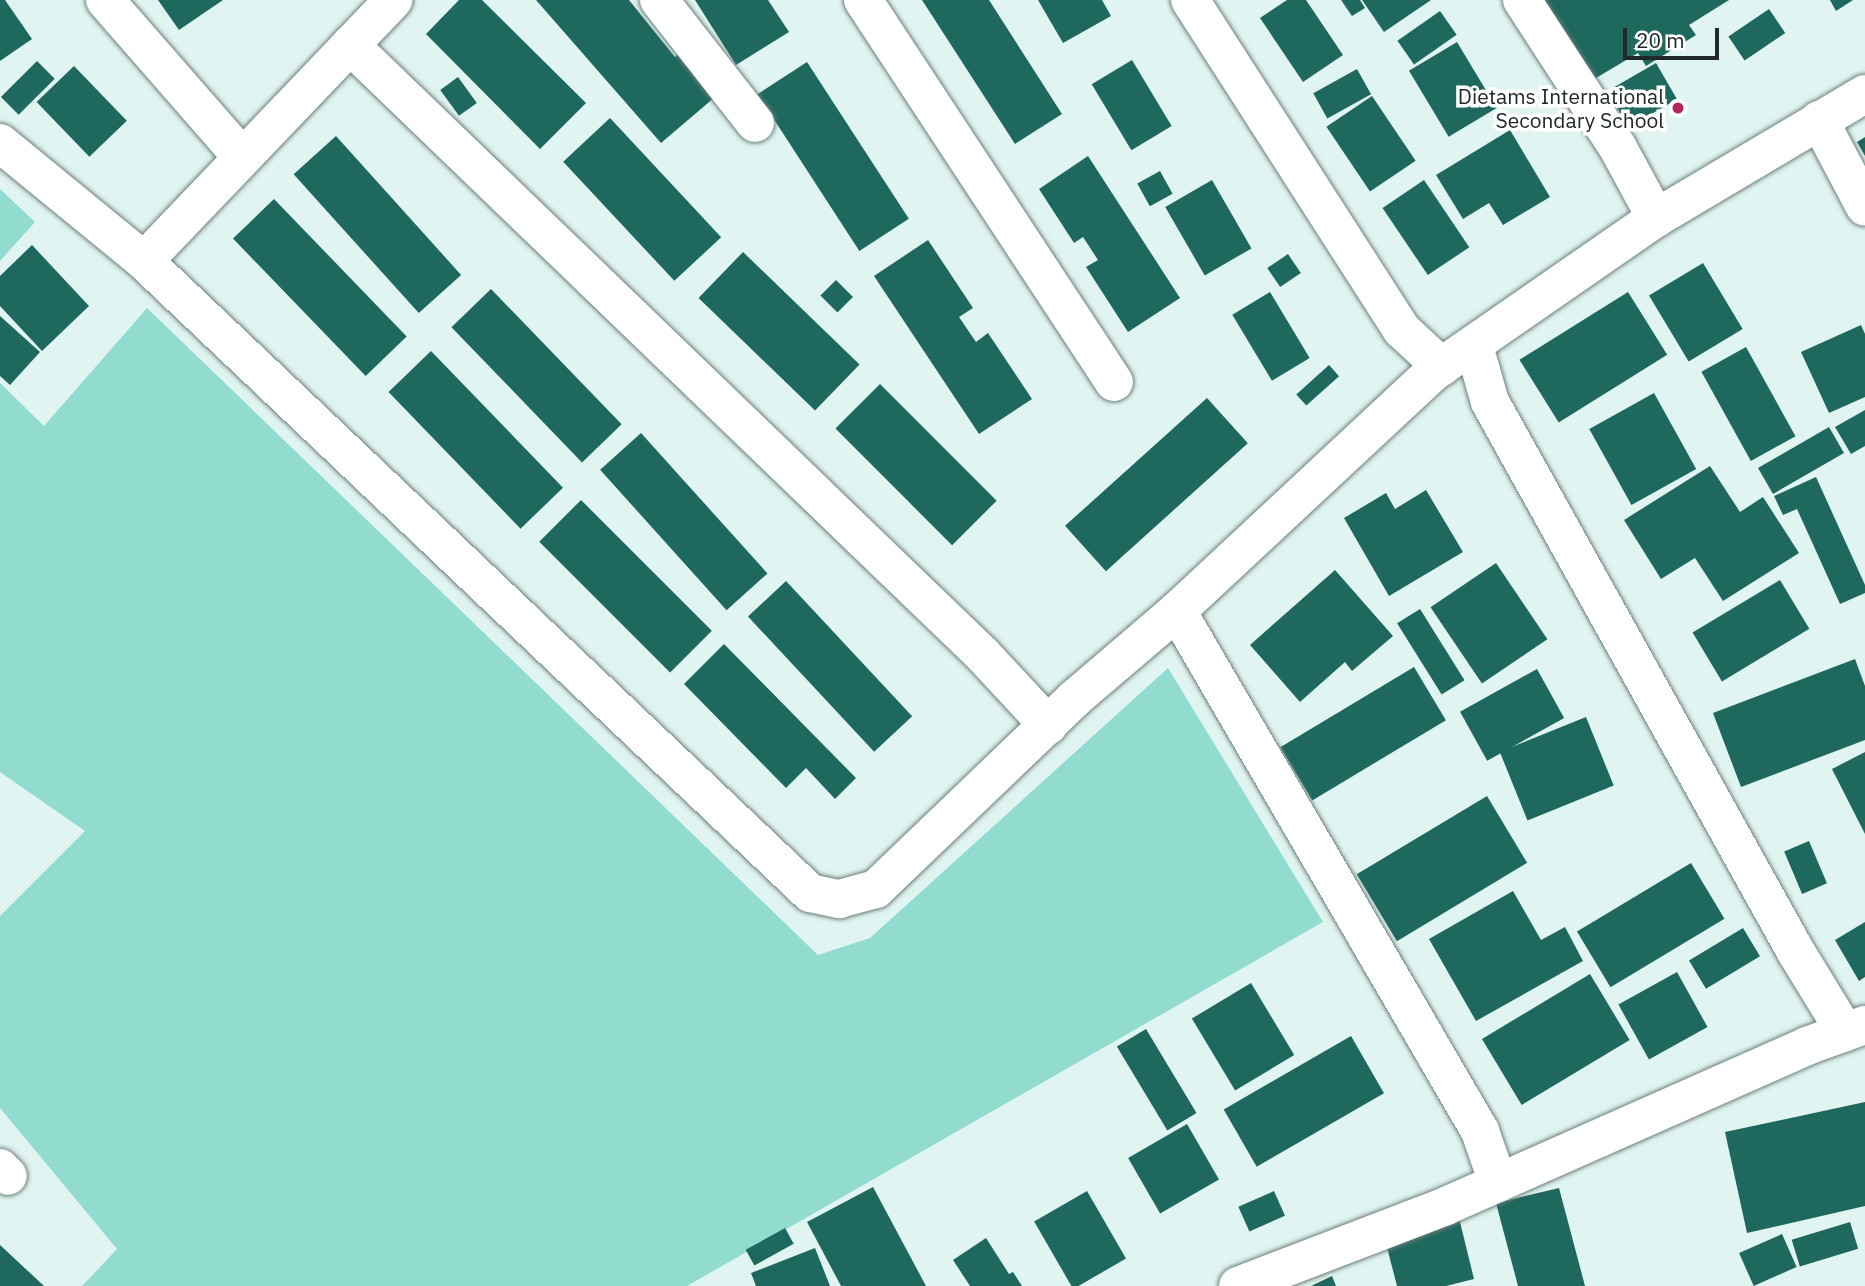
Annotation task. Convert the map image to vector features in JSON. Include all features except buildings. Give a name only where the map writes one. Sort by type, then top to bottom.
[{"type":"street","points":[[105,0],[241,156]]},
{"type":"street","points":[[144,261],[241,156],[393,0]]},
{"type":"street","points":[[659,0],[755,124]]},
{"type":"street","points":[[863,0],[1114,382]]},
{"type":"street","points":[[1190,0],[1402,330],[1437,370],[1490,402]]},
{"type":"street","points":[[1521,0],[1618,148],[1656,218]]},
{"type":"street","points":[[350,45],[973,645],[1048,725]]},
{"type":"street","points":[[0,143],[144,261],[810,894],[839,899],[876,889],[1048,725],[1177,611],[1437,370],[1656,218],[1865,94]]},
{"type":"street","points":[[1819,120],[1865,207]]},
{"type":"street","points":[[1238,1286],[1498,1183],[1855,1028],[1796,953],[1490,402],[1474,346]]},
{"type":"street","points":[[1177,611],[1480,1131],[1498,1183]]},
{"type":"green space","points":[[0,189],[35,222],[0,261]]},
{"type":"green space","points":[[147,308],[818,955],[870,938],[1168,668],[1323,922],[687,1286],[82,1286],[117,1249],[0,1108],[0,916],[85,831],[0,772],[0,383],[44,426]]},
{"type":"place","name":"Dietams International Secondary School","points":[[1678,108]]}]
